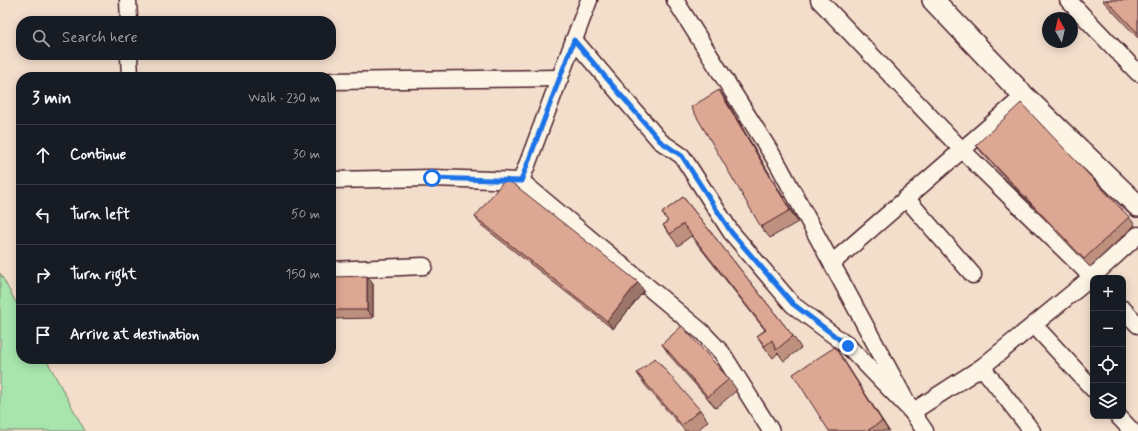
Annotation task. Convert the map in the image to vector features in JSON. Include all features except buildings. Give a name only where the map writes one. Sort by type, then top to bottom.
[{"type":"street","points":[[128,0],[129,16]]},
{"type":"street","points":[[521,181],[589,0]]},
{"type":"street","points":[[675,0],[778,164],[912,412],[925,431]]},
{"type":"street","points":[[819,0],[962,150],[1090,275]]},
{"type":"street","points":[[934,0],[1024,96],[1138,206]]},
{"type":"street","points":[[1068,0],[1138,73]]},
{"type":"street","points":[[574,40],[660,141],[682,156],[731,232],[793,304],[848,346],[912,412]]},
{"type":"street","points":[[129,60],[130,72]]},
{"type":"street","points":[[336,81],[560,78]]},
{"type":"street","points":[[832,263],[1024,96]]},
{"type":"street","points":[[336,180],[432,178],[521,181],[702,332],[722,353],[771,431]]},
{"type":"street","points":[[906,198],[972,275]]},
{"type":"street","points":[[1096,275],[1138,235]]},
{"type":"street","points":[[336,270],[424,266]]},
{"type":"street","points":[[912,412],[982,367],[1090,280]]},
{"type":"street","points":[[1125,311],[1138,324]]},
{"type":"street","points":[[1035,326],[1090,386]]},
{"type":"street","points":[[982,367],[1032,431]]},
{"type":"street","points":[[1121,419],[1132,431]]},
{"type":"green space","points":[[0,273],[16,303],[16,364],[49,364],[85,431],[0,431]]},
{"type":"route","points":[[432,178],[521,181],[574,40],[660,141],[682,156],[731,232],[793,304],[848,346]]}]
